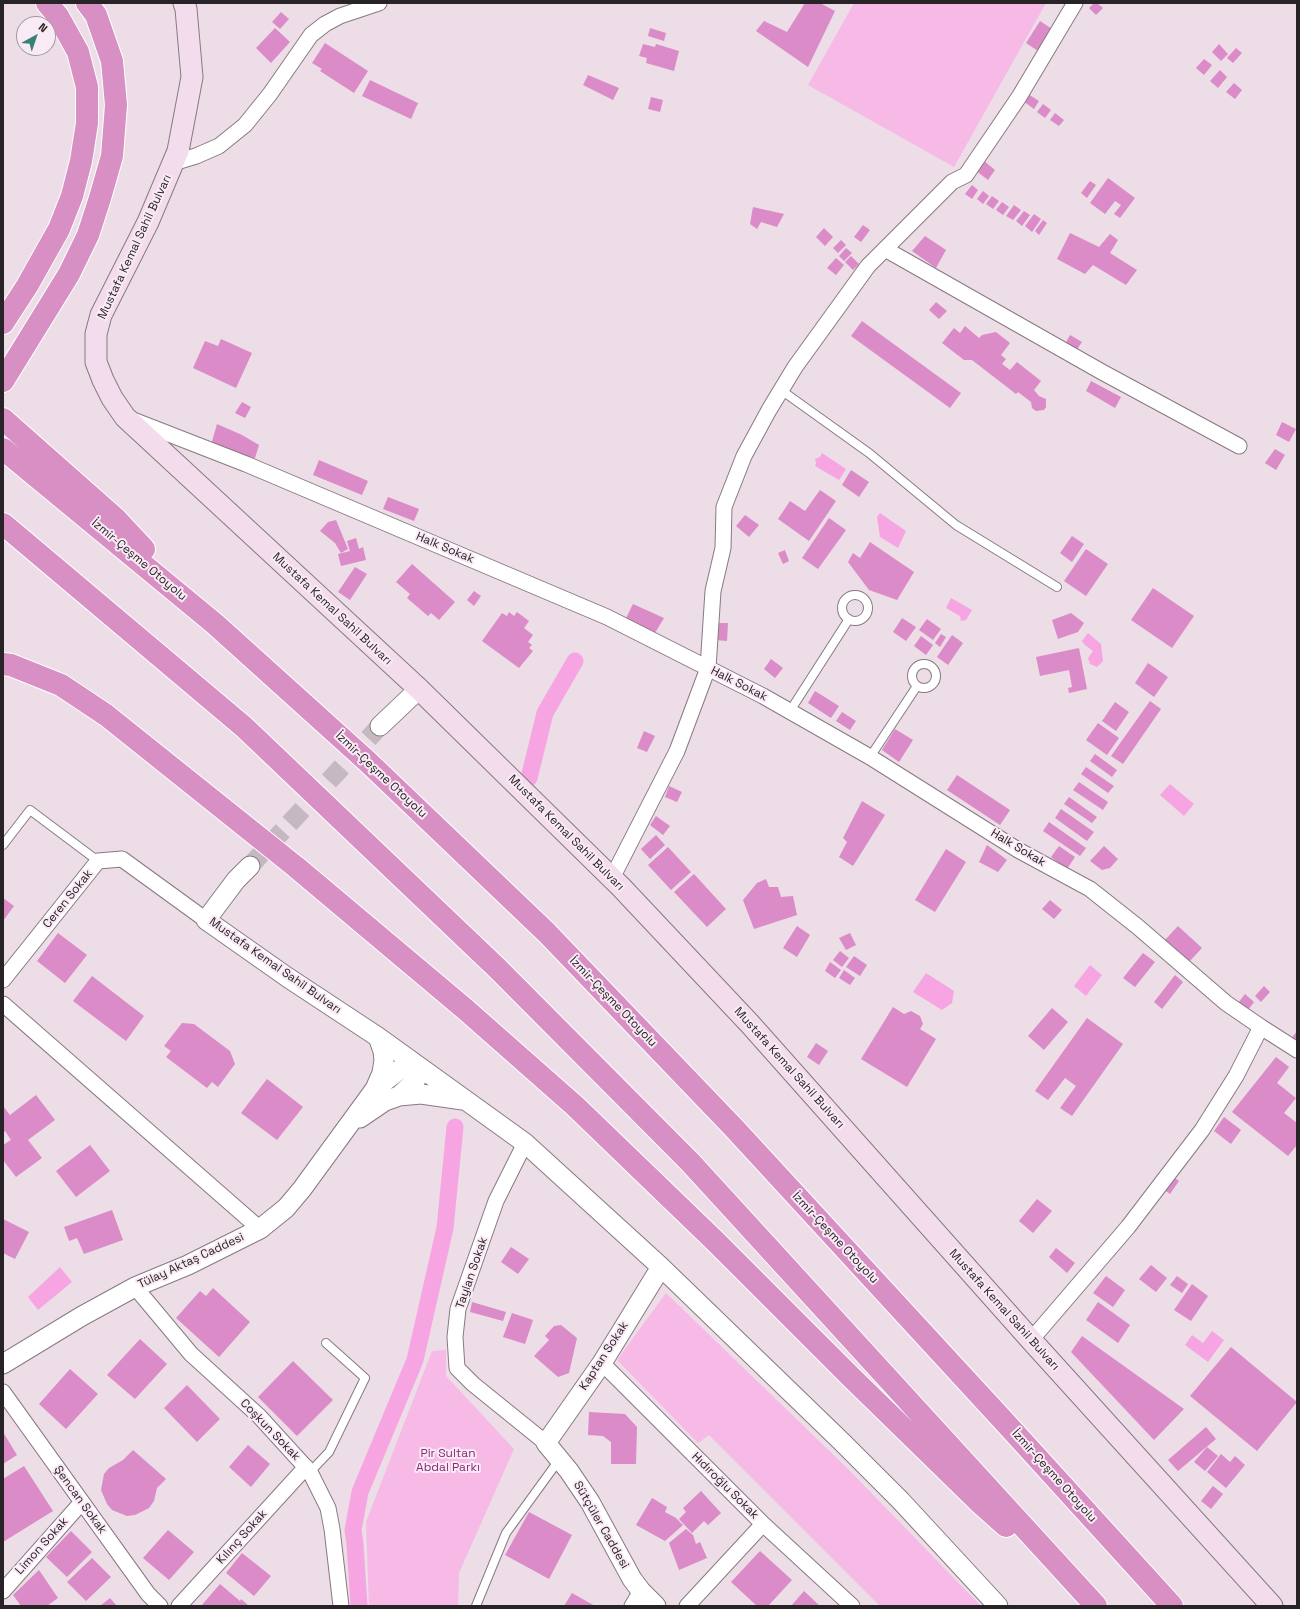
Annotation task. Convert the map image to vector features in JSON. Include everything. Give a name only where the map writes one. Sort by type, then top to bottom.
[{"type":"highway","points":[[3,323],[27,286],[60,229],[72,196],[81,161],[87,123],[87,87],[78,52],[58,16],[48,3]]},
{"type":"highway","points":[[3,381],[69,274],[85,241],[100,198],[112,156],[116,105],[112,61],[96,15],[87,3]]},
{"type":"highway","points":[[7,422],[116,519],[216,624]]},
{"type":"highway","name":"İzmir-Çeşme Otoyolu","points":[[3,449],[216,624],[368,762],[547,933],[739,1134],[1007,1424],[1172,1606]]},
{"type":"highway","points":[[3,524],[244,727],[497,968],[690,1162],[1095,1605]]},
{"type":"highway","points":[[3,664],[11,665],[61,686],[106,715],[296,867],[465,1009],[575,1106],[979,1502],[1095,1605]]},
{"type":"main road","name":"Mustafa Kemal Sahil Bulvarı","points":[[184,3],[186,9],[192,77],[178,151],[148,222],[101,315],[96,334],[96,362],[112,398],[125,417],[419,689],[612,878],[750,1024],[1030,1340],[1272,1606]]},
{"type":"street","points":[[173,163],[196,156],[219,146],[245,125],[270,94],[311,35],[325,24],[340,16],[379,3]]},
{"type":"street","points":[[612,878],[677,751],[708,668],[713,591],[723,548],[724,507],[744,456],[795,367],[868,266],[952,182],[966,175],[1018,97],[1075,3]]},
{"type":"street","points":[[885,249],[1095,368],[1239,446]]},
{"type":"street","name":"Halk Sokak","points":[[125,417],[246,464],[452,550],[559,598],[607,617],[790,711],[870,757],[1018,850],[1090,889],[1138,927],[1226,1003],[1297,1050]]},
{"type":"street","points":[[380,726],[419,689]]},
{"type":"street","name":"Ceren Sokak","points":[[3,980],[98,861],[122,859],[206,920]]},
{"type":"street","name":"Mustafa Kemal Sahil Bulvarı","points":[[250,866],[236,880],[206,920],[378,1038],[525,1143],[661,1267],[901,1501],[998,1606]]},
{"type":"street","points":[[3,1004],[260,1229]]},
{"type":"street","points":[[1030,1340],[1128,1227],[1202,1130],[1236,1076],[1261,1027]]},
{"type":"street","points":[[350,1126],[375,1089],[382,1073],[384,1060],[383,1051],[378,1038]]},
{"type":"street","points":[[375,1089],[399,1070],[407,1067],[419,1067],[419,1074],[415,1081],[399,1096]]},
{"type":"street","points":[[350,1126],[385,1101],[399,1096],[427,1095],[466,1100]]},
{"type":"street","name":"Tülay Aktaş Caddesi","points":[[3,1364],[82,1316],[135,1287],[188,1265],[260,1229],[286,1208],[350,1126]]},
{"type":"street","name":"Taylan Sokak","points":[[525,1143],[496,1201],[458,1310],[455,1337],[457,1368],[473,1384],[546,1444]]},
{"type":"street","name":"Kaptan Sokak","points":[[546,1444],[602,1362],[661,1267]]},
{"type":"street","name":"Coşkun Sokak","points":[[135,1287],[191,1354],[259,1416],[308,1470],[328,1508],[332,1529],[341,1606]]},
{"type":"street","name":"Hıdıroğlu Sokak","points":[[602,1362],[763,1524],[852,1606]]},
{"type":"street","name":"Şencan Sokak","points":[[3,1392],[148,1594],[160,1606]]},
{"type":"street","name":"Sütçüler Caddesi","points":[[546,1444],[569,1471],[590,1502],[632,1579],[636,1599],[656,1606]]},
{"type":"street","name":"Kılınç Sokak","points":[[179,1606],[308,1470]]},
{"type":"street","name":"Limon Sokak","points":[[3,1591],[82,1502]]},
{"type":"street","points":[[687,1606],[763,1524]]},
{"type":"lane","points":[[781,390],[869,453],[956,525],[1057,587]]},
{"type":"lane","points":[[790,711],[849,619]]},
{"type":"lane","points":[[870,757],[917,686]]},
{"type":"lane","points":[[3,845],[30,810],[98,861]]},
{"type":"lane","points":[[308,1470],[329,1452],[365,1378],[326,1343]]},
{"type":"lane","points":[[476,1606],[506,1534],[559,1460]]},
{"type":"green space","points":[[854,3],[1046,3],[954,167],[808,85]]},
{"type":"green space","points":[[666,1293],[848,1469],[981,1606],[880,1606],[709,1435],[698,1443],[617,1360]]},
{"type":"green space","name":"Pir Sultan Abdal Parkı","points":[[446,1350],[446,1376],[514,1449],[459,1573],[458,1606],[369,1606],[366,1522],[432,1351]]},
{"type":"shaded area","points":[[822,453],[846,469],[839,480],[815,466],[815,459],[820,457]]},
{"type":"shaded area","points":[[880,513],[906,531],[898,548],[880,537],[877,517]]},
{"type":"shaded area","points":[[951,598],[972,610],[966,620],[961,621],[960,616],[946,608]]},
{"type":"shaded area","points":[[1088,633],[1101,644],[1103,661],[1097,667],[1090,664],[1088,658],[1093,651],[1082,641]]},
{"type":"shaded area","points":[[1170,784],[1194,804],[1184,816],[1160,795]]},
{"type":"shaded area","points":[[1090,965],[1102,975],[1086,996],[1074,986]]},
{"type":"shaded area","points":[[926,973],[954,991],[952,1003],[942,1010],[913,992]]},
{"type":"shaded area","points":[[60,1267],[72,1282],[38,1310],[28,1297]]},
{"type":"shaded area","points":[[1212,1331],[1224,1340],[1208,1362],[1185,1345],[1192,1335],[1203,1343]]},
{"type":"building","points":[[805,3],[820,3],[835,11],[808,67],[756,31],[764,21],[787,32]]},
{"type":"building","points":[[1094,3],[1097,3],[1103,8],[1096,15],[1089,8]]},
{"type":"building","points":[[281,12],[289,19],[280,29],[272,22]]},
{"type":"building","points":[[1040,21],[1052,29],[1038,51],[1026,43]]},
{"type":"building","points":[[275,28],[290,42],[271,63],[256,48]]},
{"type":"building","points":[[650,28],[666,33],[664,41],[648,36]]},
{"type":"building","points":[[325,43],[368,71],[354,93],[320,71],[322,69],[312,63]]},
{"type":"building","points":[[643,44],[655,47],[656,44],[679,51],[674,71],[646,63],[647,58],[639,56]]},
{"type":"building","points":[[1219,44],[1228,54],[1221,61],[1212,52]]},
{"type":"building","points":[[1236,48],[1242,53],[1233,63],[1227,58]]},
{"type":"building","points":[[1204,59],[1212,65],[1204,75],[1196,68]]},
{"type":"building","points":[[1220,70],[1227,77],[1218,88],[1210,81]]},
{"type":"building","points":[[588,75],[619,88],[613,100],[583,85]]},
{"type":"building","points":[[370,80],[418,103],[411,119],[362,96]]},
{"type":"building","points":[[1234,83],[1242,90],[1235,99],[1226,92]]},
{"type":"building","points":[[1028,94],[1039,101],[1034,109],[1023,101]]},
{"type":"building","points":[[651,97],[663,100],[660,112],[648,109]]},
{"type":"building","points":[[1043,104],[1051,110],[1045,118],[1037,112]]},
{"type":"building","points":[[1055,113],[1064,120],[1059,126],[1050,120]]},
{"type":"building","points":[[983,160],[995,170],[988,180],[975,170]]},
{"type":"building","points":[[1108,178],[1135,198],[1120,218],[1114,214],[1121,205],[1115,201],[1105,214],[1090,203]]},
{"type":"building","points":[[1090,181],[1096,185],[1087,198],[1081,193]]},
{"type":"building","points":[[972,185],[978,190],[972,199],[965,194]]},
{"type":"building","points":[[983,191],[989,196],[983,204],[977,199]]},
{"type":"building","points":[[992,196],[999,201],[993,209],[986,204]]},
{"type":"building","points":[[1002,202],[1009,207],[1003,215],[996,210]]},
{"type":"building","points":[[1014,205],[1021,210],[1013,220],[1006,216]]},
{"type":"building","points":[[753,207],[784,214],[777,227],[761,222],[757,229],[750,224]]},
{"type":"building","points":[[1024,211],[1030,215],[1022,226],[1016,221]]},
{"type":"building","points":[[1034,214],[1041,219],[1032,232],[1025,226]]},
{"type":"building","points":[[1043,220],[1047,223],[1039,235],[1035,231]]},
{"type":"building","points":[[863,225],[870,230],[861,242],[854,237]]},
{"type":"building","points":[[824,228],[833,237],[825,246],[816,237]]},
{"type":"building","points":[[1070,233],[1099,247],[1110,234],[1118,240],[1110,253],[1137,270],[1126,285],[1093,265],[1085,274],[1057,259]]},
{"type":"building","points":[[925,236],[946,250],[936,268],[912,251]]},
{"type":"building","points":[[841,240],[846,245],[838,253],[833,248]]},
{"type":"building","points":[[846,248],[852,253],[844,261],[839,256]]},
{"type":"building","points":[[851,256],[859,264],[853,270],[845,262]]},
{"type":"building","points":[[836,258],[844,265],[836,275],[827,268]]},
{"type":"building","points":[[936,302],[947,311],[939,319],[929,310]]},
{"type":"building","points":[[862,321],[961,393],[950,408],[851,336]]},
{"type":"building","points":[[965,326],[979,338],[982,335],[996,332],[1010,343],[1001,355],[1006,359],[1002,364],[1010,370],[1017,362],[1041,381],[1034,390],[1039,396],[1046,399],[1046,407],[1044,410],[1036,411],[1032,408],[1031,402],[1018,392],[1016,394],[972,360],[964,360],[942,343],[954,328],[960,333]]},
{"type":"building","points":[[1070,335],[1082,342],[1076,351],[1065,344]]},
{"type":"building","points":[[221,339],[252,353],[236,388],[193,368],[205,341],[218,346]]},
{"type":"building","points":[[1091,381],[1121,397],[1115,408],[1086,391]]},
{"type":"building","points":[[242,402],[251,407],[245,418],[235,413]]},
{"type":"building","points":[[1282,422],[1296,429],[1289,442],[1276,435]]},
{"type":"building","points":[[217,424],[242,435],[259,445],[255,458],[236,457],[211,445]]},
{"type":"building","points":[[1275,449],[1285,455],[1276,470],[1265,463]]},
{"type":"building","points":[[319,460],[368,481],[362,495],[313,475]]},
{"type":"building","points":[[851,470],[869,482],[859,497],[842,485]]},
{"type":"building","points":[[820,490],[836,501],[809,541],[778,519],[790,501],[805,511]]},
{"type":"building","points":[[388,497],[419,509],[414,521],[383,509]]},
{"type":"building","points":[[745,515],[759,525],[749,537],[736,526]]},
{"type":"building","points":[[829,518],[846,530],[818,569],[802,558]]},
{"type":"building","points":[[336,520],[348,549],[341,553],[335,543],[320,531],[328,522]]},
{"type":"building","points":[[1072,536],[1084,544],[1072,562],[1060,553]]},
{"type":"building","points":[[356,538],[359,549],[363,547],[366,560],[341,566],[338,554],[350,551],[347,541]]},
{"type":"building","points":[[870,542],[914,572],[897,600],[869,590],[848,562],[853,553],[860,558]]},
{"type":"building","points":[[1086,549],[1108,564],[1086,596],[1064,581]]},
{"type":"building","points":[[785,550],[789,561],[783,564],[778,553]]},
{"type":"building","points":[[412,564],[455,602],[439,620],[431,613],[428,616],[407,598],[410,594],[396,582]]},
{"type":"building","points":[[355,567],[367,574],[350,600],[338,592]]},
{"type":"building","points":[[1153,588],[1194,616],[1172,648],[1131,620]]},
{"type":"building","points":[[474,591],[481,596],[474,606],[467,600]]},
{"type":"building","points":[[633,604],[664,618],[655,633],[626,618]]},
{"type":"building","points":[[509,612],[514,616],[517,612],[529,621],[524,628],[533,635],[528,642],[532,645],[529,648],[533,651],[519,668],[482,641],[502,613],[507,616]]},
{"type":"building","points":[[1071,613],[1084,623],[1078,632],[1058,639],[1052,620]]},
{"type":"building","points":[[902,618],[916,627],[906,641],[893,632]]},
{"type":"building","points":[[927,619],[941,629],[933,640],[919,630]]},
{"type":"building","points":[[717,623],[728,623],[727,641],[716,640]]},
{"type":"building","points":[[941,634],[946,637],[940,647],[935,643]]},
{"type":"building","points":[[952,635],[963,643],[948,665],[937,657]]},
{"type":"building","points":[[921,636],[933,645],[926,655],[914,646]]},
{"type":"building","points":[[1079,648],[1087,689],[1069,693],[1068,688],[1072,687],[1069,670],[1040,676],[1036,657]]},
{"type":"building","points":[[771,659],[783,668],[775,678],[764,669]]},
{"type":"building","points":[[1148,663],[1168,677],[1154,697],[1135,683]]},
{"type":"building","points":[[815,691],[839,706],[831,718],[808,703]]},
{"type":"building","points":[[1150,701],[1161,709],[1123,764],[1111,756]]},
{"type":"building","points":[[1115,702],[1129,712],[1116,731],[1102,721]]},
{"type":"building","points":[[842,712],[856,721],[850,730],[836,721]]},
{"type":"building","points":[[1098,723],[1119,738],[1107,755],[1086,740]]},
{"type":"building","points":[[895,729],[913,740],[899,762],[882,750]]},
{"type":"building","points":[[644,731],[655,736],[647,752],[637,748]]},
{"type":"building","points":[[1095,754],[1117,770],[1112,777],[1090,761]]},
{"type":"building","points":[[1086,767],[1114,786],[1108,793],[1081,774]]},
{"type":"building","points":[[957,775],[1010,810],[1000,825],[947,790]]},
{"type":"building","points":[[1079,782],[1108,802],[1103,810],[1073,790]]},
{"type":"building","points":[[669,786],[682,792],[677,802],[665,797]]},
{"type":"building","points":[[1069,797],[1097,817],[1092,823],[1064,804]]},
{"type":"building","points":[[862,801],[885,815],[853,866],[839,857],[847,842],[843,838]]},
{"type":"building","points":[[1061,809],[1094,832],[1087,841],[1055,818]]},
{"type":"building","points":[[656,816],[670,826],[663,835],[650,825]]},
{"type":"building","points":[[1049,822],[1086,848],[1080,856],[1043,831]]},
{"type":"building","points":[[656,835],[665,845],[650,859],[641,849]]},
{"type":"building","points":[[987,845],[1007,860],[998,872],[979,862]]},
{"type":"building","points":[[1059,846],[1075,857],[1067,869],[1051,857]]},
{"type":"building","points":[[1104,846],[1118,859],[1110,868],[1102,870],[1090,861]]},
{"type":"building","points":[[668,847],[691,872],[671,890],[648,865]]},
{"type":"building","points":[[946,849],[966,862],[935,912],[915,900]]},
{"type":"building","points":[[694,874],[726,909],[707,927],[674,892]]},
{"type":"building","points":[[766,879],[769,887],[778,887],[781,897],[793,896],[797,915],[754,929],[743,900],[757,883]]},
{"type":"building","points":[[3,898],[14,906],[3,921]]},
{"type":"building","points":[[1050,900],[1062,910],[1054,919],[1042,909]]},
{"type":"building","points":[[797,926],[810,935],[797,957],[783,948]]},
{"type":"building","points":[[1178,926],[1202,948],[1188,963],[1164,941]]},
{"type":"building","points":[[58,933],[87,955],[65,983],[37,961]]},
{"type":"building","points":[[850,933],[856,945],[846,950],[839,938]]},
{"type":"building","points":[[840,951],[849,958],[842,967],[833,960]]},
{"type":"building","points":[[1143,953],[1155,962],[1135,987],[1123,978]]},
{"type":"building","points":[[854,956],[867,965],[860,976],[846,967]]},
{"type":"building","points":[[830,962],[841,970],[835,978],[825,971]]},
{"type":"building","points":[[844,970],[855,978],[850,985],[839,978]]},
{"type":"building","points":[[1175,975],[1183,982],[1162,1009],[1154,1002]]},
{"type":"building","points":[[92,976],[144,1016],[126,1041],[73,1001]]},
{"type":"building","points":[[1264,986],[1270,992],[1261,1002],[1255,996]]},
{"type":"building","points":[[1245,994],[1254,1002],[1248,1010],[1238,1003]]},
{"type":"building","points":[[893,1007],[904,1014],[911,1011],[920,1016],[923,1024],[920,1029],[936,1039],[907,1087],[861,1059]]},
{"type":"building","points":[[1052,1008],[1068,1022],[1044,1050],[1028,1036]]},
{"type":"building","points":[[1087,1018],[1123,1044],[1072,1116],[1060,1108],[1076,1086],[1065,1078],[1048,1100],[1035,1091]]},
{"type":"building","points":[[182,1023],[194,1024],[230,1051],[235,1064],[218,1087],[212,1082],[207,1088],[166,1057],[171,1051],[164,1046]]},
{"type":"building","points":[[1297,1031],[1297,1043],[1291,1039]]},
{"type":"building","points":[[816,1043],[828,1051],[819,1065],[807,1057]]},
{"type":"building","points":[[1276,1057],[1289,1067],[1277,1083],[1296,1098],[1284,1113],[1297,1123],[1297,1145],[1288,1156],[1232,1112]]},
{"type":"building","points":[[267,1079],[303,1107],[277,1140],[241,1113]]},
{"type":"building","points":[[36,1095],[55,1120],[28,1140],[42,1158],[16,1177],[3,1160],[3,1145],[11,1140],[5,1131],[3,1133],[3,1106],[10,1115]]},
{"type":"building","points":[[1224,1117],[1241,1130],[1231,1144],[1214,1131]]},
{"type":"building","points":[[90,1145],[110,1171],[76,1197],[56,1171]]},
{"type":"building","points":[[1172,1176],[1179,1181],[1170,1194],[1162,1188]]},
{"type":"building","points":[[1037,1199],[1052,1211],[1033,1233],[1019,1221]]},
{"type":"building","points":[[112,1210],[123,1240],[84,1254],[77,1238],[69,1241],[64,1227]]},
{"type":"building","points":[[3,1219],[29,1232],[15,1259],[3,1253]]},
{"type":"building","points":[[511,1247],[529,1259],[518,1274],[501,1262]]},
{"type":"building","points":[[1056,1248],[1075,1263],[1067,1273],[1049,1257]]},
{"type":"building","points":[[1151,1265],[1167,1278],[1156,1292],[1139,1279]]},
{"type":"building","points":[[1106,1276],[1125,1290],[1113,1307],[1093,1293]]},
{"type":"building","points":[[1177,1276],[1188,1284],[1182,1293],[1170,1285]]},
{"type":"building","points":[[1192,1284],[1208,1296],[1191,1321],[1174,1310]]},
{"type":"building","points":[[213,1288],[250,1322],[219,1357],[176,1318],[200,1291],[206,1296]]},
{"type":"building","points":[[472,1302],[506,1312],[503,1321],[470,1312]]},
{"type":"building","points":[[1098,1302],[1130,1325],[1118,1343],[1086,1320]]},
{"type":"building","points":[[512,1313],[533,1320],[525,1344],[503,1337]]},
{"type":"building","points":[[561,1325],[577,1338],[569,1373],[558,1377],[534,1356],[549,1340],[545,1336],[554,1326]]},
{"type":"building","points":[[1082,1336],[1184,1409],[1154,1440],[1071,1352]]},
{"type":"building","points":[[140,1339],[167,1364],[135,1399],[107,1375]]},
{"type":"building","points":[[1231,1347],[1297,1402],[1257,1451],[1190,1396]]},
{"type":"building","points":[[293,1361],[333,1400],[297,1436],[258,1397]]},
{"type":"building","points":[[70,1369],[98,1394],[66,1429],[39,1404]]},
{"type":"building","points":[[187,1385],[220,1419],[197,1442],[164,1408]]},
{"type":"building","points":[[589,1412],[625,1414],[637,1427],[636,1464],[611,1464],[611,1442],[603,1436],[588,1435]]},
{"type":"building","points":[[1206,1427],[1216,1439],[1178,1471],[1168,1460]]},
{"type":"building","points":[[3,1432],[17,1455],[3,1464]]},
{"type":"building","points":[[248,1445],[270,1464],[251,1487],[229,1467]]},
{"type":"building","points":[[1207,1447],[1218,1456],[1205,1471],[1194,1462]]},
{"type":"building","points":[[133,1450],[166,1479],[157,1488],[154,1501],[149,1508],[135,1515],[127,1516],[112,1510],[107,1504],[101,1490],[104,1474],[109,1468],[123,1460]]},
{"type":"building","points":[[1221,1454],[1230,1462],[1235,1456],[1245,1465],[1226,1488],[1207,1472]]},
{"type":"building","points":[[24,1466],[53,1511],[3,1542],[3,1479]]},
{"type":"building","points":[[1213,1486],[1223,1494],[1211,1509],[1201,1501]]},
{"type":"building","points":[[701,1491],[721,1513],[708,1525],[704,1521],[692,1533],[679,1519],[686,1512],[683,1508]]},
{"type":"building","points":[[652,1498],[667,1507],[665,1512],[676,1518],[683,1525],[665,1541],[636,1525]]},
{"type":"building","points":[[529,1512],[572,1535],[549,1579],[505,1555]]},
{"type":"building","points":[[686,1529],[693,1535],[696,1544],[700,1542],[707,1558],[679,1570],[669,1543]]},
{"type":"building","points":[[168,1530],[194,1552],[169,1580],[143,1558]]},
{"type":"building","points":[[71,1531],[92,1552],[67,1577],[46,1557]]},
{"type":"building","points":[[760,1551],[792,1580],[768,1606],[757,1606],[731,1582]]},
{"type":"building","points":[[242,1553],[271,1576],[254,1596],[226,1573]]},
{"type":"building","points":[[92,1558],[111,1577],[86,1601],[67,1582]]},
{"type":"building","points":[[39,1570],[58,1598],[47,1606],[21,1606],[13,1595]]},
{"type":"building","points":[[220,1584],[240,1601],[241,1599],[249,1606],[201,1606]]},
{"type":"building","points":[[804,1591],[820,1606],[791,1606]]},
{"type":"building","points":[[572,1593],[595,1606],[564,1606]]},
{"type":"building","points":[[110,1598],[117,1606],[100,1606]]},
{"type":"waterway","points":[[529,778],[545,713],[575,661]]},
{"type":"waterway","points":[[359,1606],[353,1530],[360,1492],[415,1360],[445,1228],[455,1127]]},
{"type":"tunnel","points":[[250,866],[380,726]]}]
